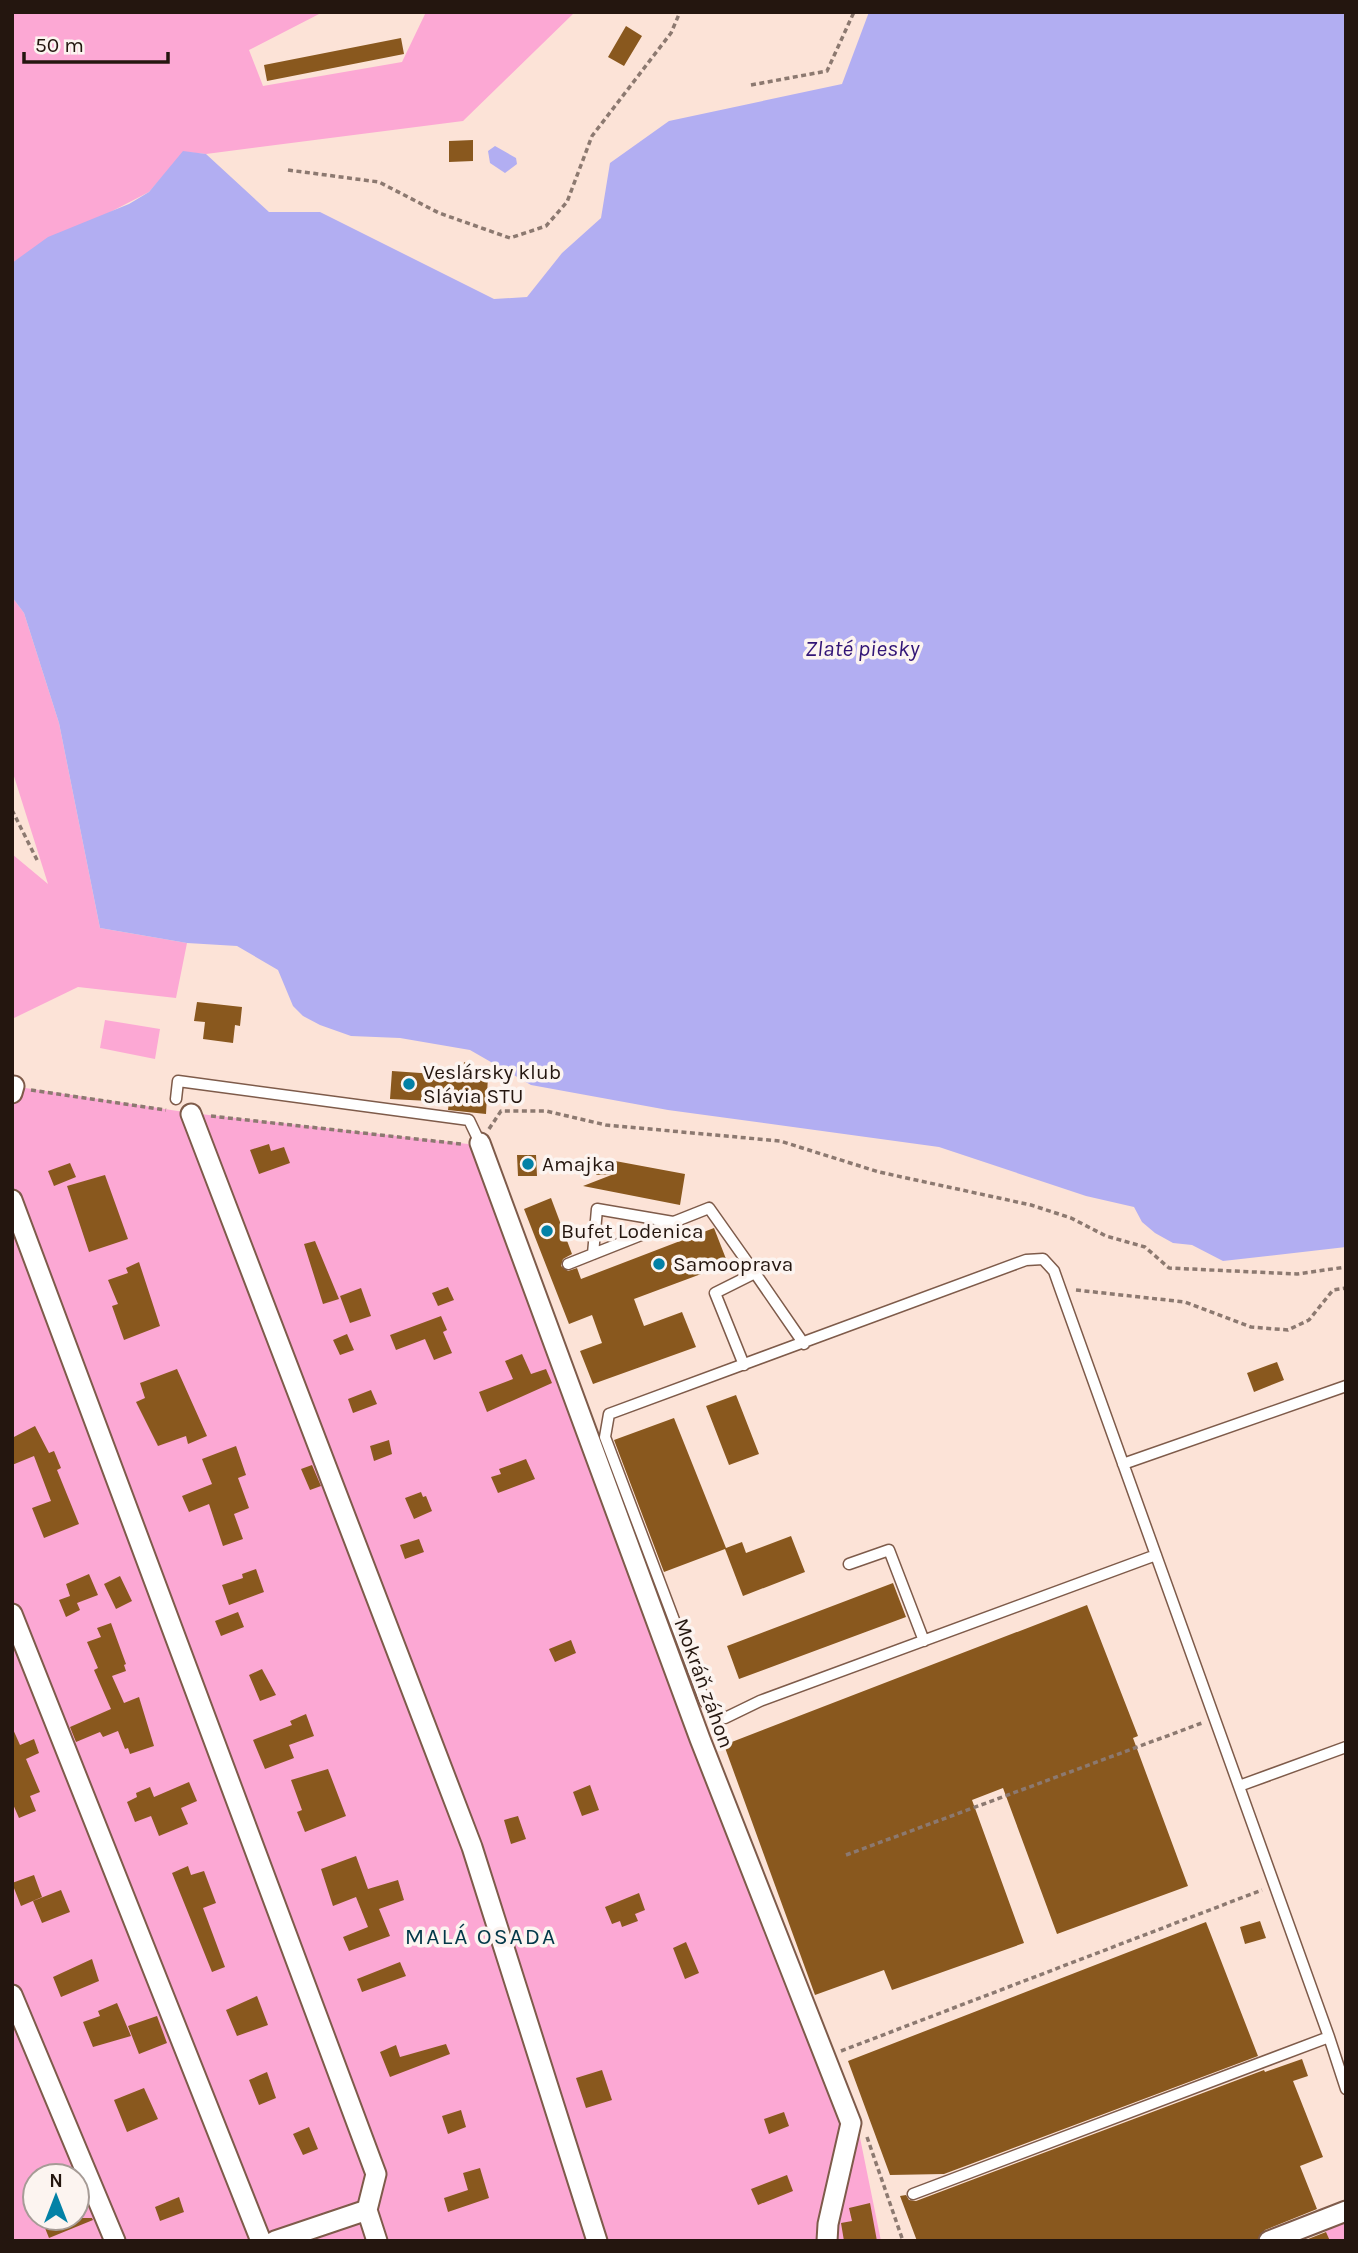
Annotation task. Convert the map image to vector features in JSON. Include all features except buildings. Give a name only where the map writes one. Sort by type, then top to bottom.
[{"type":"street","points":[[191,1114],[472,1847],[597,2241]]},
{"type":"street","name":"Mokráň záhon","points":[[480,1143],[700,1739],[851,2123],[828,2224],[827,2241]]},
{"type":"street","points":[[12,1200],[376,2174],[367,2210],[377,2241]]},
{"type":"street","points":[[12,1614],[261,2241]]},
{"type":"street","points":[[12,1995],[115,2241]]},
{"type":"street","points":[[275,2241],[367,2210]]},
{"type":"street","points":[[1269,2241],[1346,2211]]},
{"type":"lane","points":[[176,1099],[178,1081],[469,1120],[480,1143]]},
{"type":"lane","points":[[568,1264],[709,1208],[804,1344]]},
{"type":"lane","points":[[593,1254],[597,1209],[673,1222]]},
{"type":"lane","points":[[1156,1555],[760,1701],[724,1718],[705,1702],[606,1437],[609,1414],[1026,1260],[1043,1259],[1054,1271],[1156,1555],[1214,1719],[1329,2037],[1346,2089]]},
{"type":"lane","points":[[744,1366],[715,1293],[755,1273]]},
{"type":"lane","points":[[1123,1464],[1346,1386]]},
{"type":"lane","points":[[849,1564],[889,1550],[924,1641]]},
{"type":"lane","points":[[1239,1786],[1346,1746]]},
{"type":"lane","points":[[913,2194],[1329,2037]]},
{"type":"path","points":[[288,170],[379,182],[439,213],[510,238],[546,226],[567,202],[592,136],[671,33],[680,12]]},
{"type":"path","points":[[751,85],[827,71],[854,12]]},
{"type":"path","points":[[12,810],[38,862]]},
{"type":"path","points":[[13,1089],[191,1114],[468,1145],[480,1143],[501,1111],[546,1111],[606,1125],[780,1141],[879,1172],[1031,1205],[1071,1218],[1106,1236],[1145,1247],[1169,1268],[1297,1274],[1346,1267]]},
{"type":"path","points":[[1060,1288],[1185,1302],[1251,1328],[1288,1330],[1309,1320],[1334,1290],[1346,1288]]},
{"type":"path","points":[[846,1856],[1214,1719]]},
{"type":"path","points":[[844,2064],[839,2051],[1274,1885]]},
{"type":"path","points":[[864,2129],[903,2241]]},
{"type":"shaded area","points":[[12,12],[323,12],[249,50],[263,86],[402,62],[426,12],[575,12],[463,121],[206,154],[184,152],[149,192],[12,263]]},
{"type":"shaded area","points":[[12,597],[24,613],[59,723],[100,928],[187,943],[176,998],[78,987],[12,1019],[12,854],[48,884],[12,770]]},
{"type":"shaded area","points":[[105,1020],[160,1029],[155,1059],[100,1048]]},
{"type":"shaded area","points":[[12,1086],[191,1113],[468,1144],[501,1181],[857,2123],[881,2241],[12,2241]]},
{"type":"shaded area","points":[[1346,2218],[1346,2241],[1324,2241],[1329,2239],[1323,2226]]},
{"type":"water","name":"Zlaté piesky","points":[[869,12],[1346,12],[1346,1247],[1223,1261],[1192,1245],[1173,1243],[1155,1233],[1142,1222],[1134,1207],[1086,1196],[939,1147],[668,1110],[531,1085],[470,1050],[400,1038],[351,1036],[320,1025],[303,1016],[293,1006],[278,970],[237,946],[187,943],[100,928],[59,723],[24,613],[12,597],[12,263],[48,237],[129,204],[149,192],[183,151],[206,154],[269,212],[320,212],[494,299],[527,297],[562,253],[601,218],[610,163],[669,121],[842,84]]},
{"type":"water","points":[[495,146],[516,158],[517,164],[505,173],[490,163],[488,151]]},
{"type":"place","name":"Veslársky klub Slávia STU","points":[[409,1084]]},
{"type":"place","name":"Amajka","points":[[528,1164]]},
{"type":"place","name":"Bufet Lodenica","points":[[547,1231]]},
{"type":"place","name":"Samooprava","points":[[659,1264]]},
{"type":"district","name":"MALÁ OSADA","points":[[481,1936]]}]
